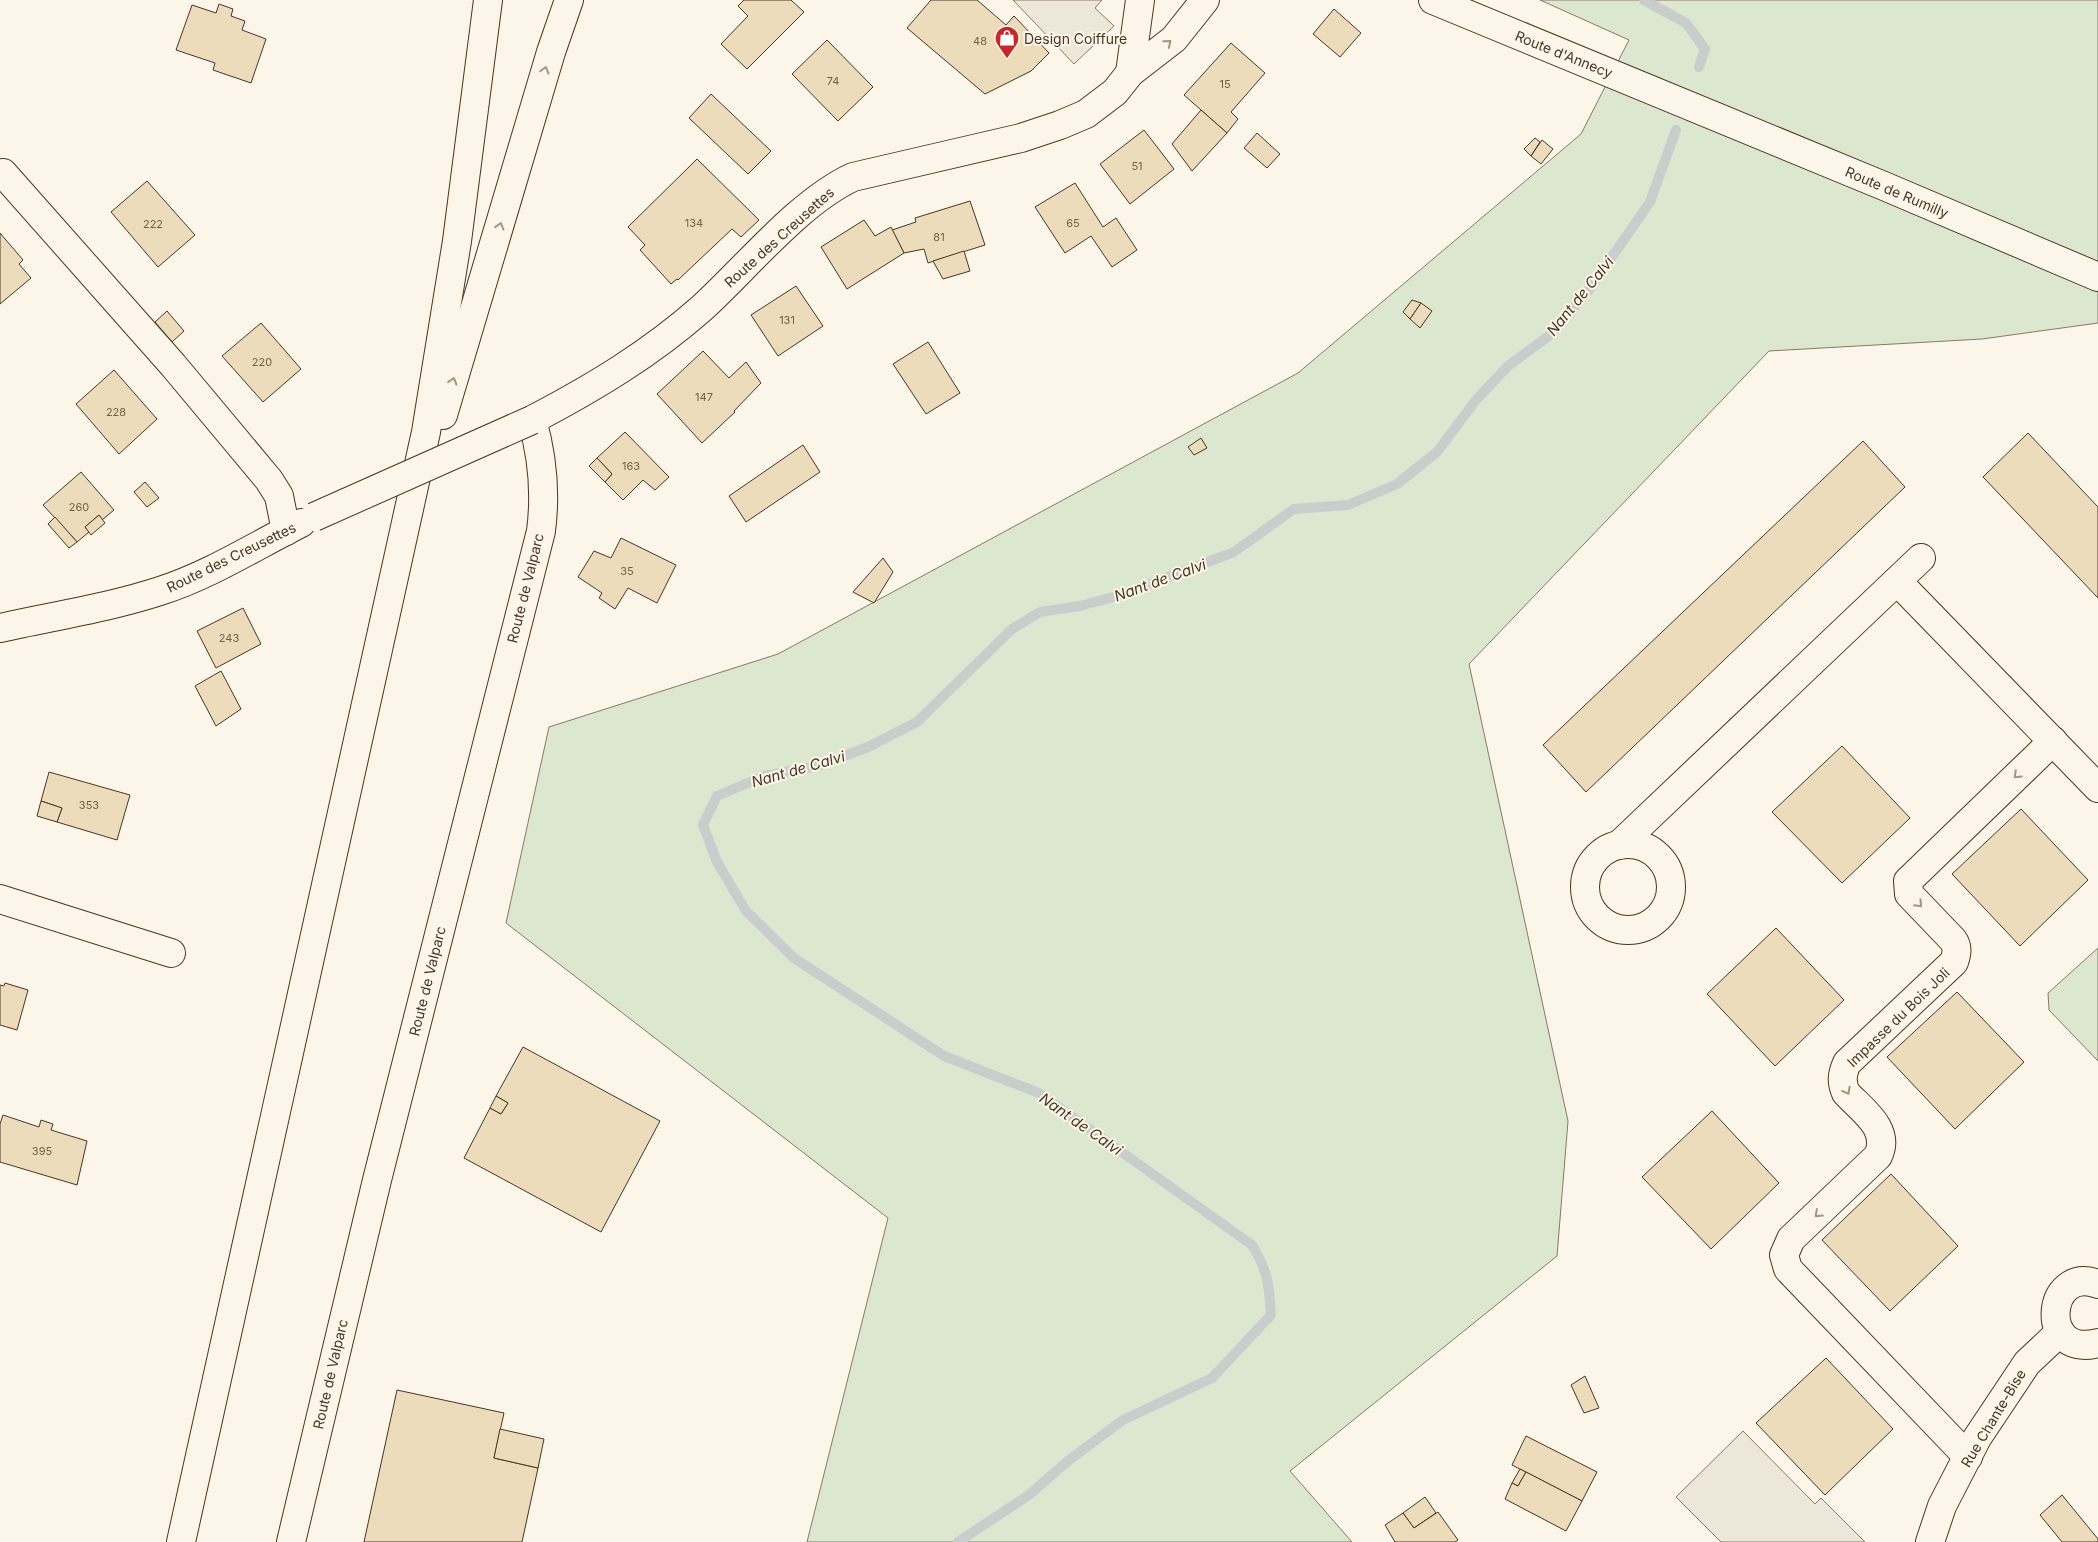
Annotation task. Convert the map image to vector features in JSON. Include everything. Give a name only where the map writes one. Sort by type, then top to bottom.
[{"type":"main road","points":[[181,1542],[324,884],[426,432],[456,250],[488,0]]},
{"type":"main road","points":[[398,562],[551,52],[569,0]]},
{"type":"main road","name":"Route des Creusettes","points":[[1130,73],[1140,0]]},
{"type":"main road","name":"Route des Creusettes","points":[[0,628],[117,603],[161,591],[200,576],[314,517],[532,420],[589,391],[648,352],[703,307],[802,213],[836,185],[853,177],[1021,138],[1086,114],[1116,92],[1130,73],[1174,38],[1205,0]]},
{"type":"main road","name":"Route d'Annecy","points":[[1432,0],[1696,108]]},
{"type":"main road","name":"Route de Rumilly","points":[[1696,108],[2098,277]]},
{"type":"main road","points":[[3,172],[173,365],[269,480],[278,496],[286,531]]},
{"type":"main road","name":"Route de Valparc","points":[[291,1542],[375,1188],[540,531],[544,497],[543,467],[532,420]]},
{"type":"main road","points":[[1619,845],[1921,558]]},
{"type":"main road","points":[[1897,581],[2098,788]]},
{"type":"main road","name":"Impasse du Bois Joli","points":[[1968,1457],[1788,1269],[1784,1255],[1791,1239],[1878,1156],[1881,1150],[1882,1135],[1878,1127],[1846,1093],[1842,1078],[1847,1063],[1954,962],[1956,956],[1956,945],[1953,940],[1909,894],[1908,880],[2052,741]]},
{"type":"main road","points":[[0,899],[171,952]]},
{"type":"main road","points":[[2098,1284],[2076,1283],[2060,1295],[2054,1313],[2060,1332],[2068,1340],[2089,1346],[2098,1343]]},
{"type":"main road","name":"Rue Chante-Bise","points":[[1930,1542],[1942,1506],[1977,1438],[2027,1363],[2060,1332]]},
{"type":"green space","points":[[1540,0],[2098,0],[2098,323],[1982,339],[1769,351],[1469,664],[1568,1121],[1557,1256],[1290,1471],[1352,1542],[807,1542],[888,1218],[506,923],[549,727],[778,654],[1298,373],[1581,134],[1629,40]]},
{"type":"green space","points":[[2098,948],[2098,1061],[2049,1010],[2048,993]]},
{"type":"shaded area","points":[[1013,0],[1102,0],[1095,8],[1114,26],[1074,64]]},
{"type":"shaded area","points":[[1743,1431],[1815,1504],[1821,1498],[1865,1542],[1721,1542],[1676,1497]]},
{"type":"building","points":[[744,0],[791,0],[804,12],[747,69],[721,44],[748,16],[738,6]]},
{"type":"building","points":[[931,0],[977,0],[1006,25],[1014,16],[1049,53],[1031,71],[985,94],[907,28]]},
{"type":"building","points":[[219,4],[233,9],[231,16],[245,21],[242,30],[266,39],[251,83],[213,70],[215,63],[176,50],[192,5],[216,13]]},
{"type":"building","points":[[1334,9],[1361,33],[1340,57],[1313,34]]},
{"type":"building","points":[[827,40],[873,87],[838,121],[792,74]]},
{"type":"building","points":[[1231,43],[1265,73],[1231,112],[1238,119],[1227,133],[1184,95]]},
{"type":"building","points":[[711,94],[771,151],[748,174],[689,118]]},
{"type":"building","points":[[1201,110],[1227,133],[1192,171],[1172,144]]},
{"type":"building","points":[[1144,130],[1174,169],[1130,204],[1100,164]]},
{"type":"building","points":[[1257,133],[1280,154],[1267,168],[1244,148]]},
{"type":"building","points":[[1535,138],[1540,142],[1531,156],[1524,149]]},
{"type":"building","points":[[1542,140],[1553,149],[1541,164],[1531,156]]},
{"type":"building","points":[[697,159],[759,220],[741,237],[732,229],[678,280],[671,284],[640,250],[645,245],[628,227]]},
{"type":"building","points":[[147,181],[195,235],[158,267],[111,212]]},
{"type":"building","points":[[1075,183],[1103,227],[1116,218],[1137,250],[1112,267],[1091,236],[1065,253],[1035,207]]},
{"type":"building","points":[[970,201],[985,245],[928,263],[924,249],[904,253],[892,230],[916,222],[915,218]]},
{"type":"building","points":[[864,220],[875,236],[891,227],[904,253],[847,289],[821,247]]},
{"type":"building","points":[[0,233],[23,260],[19,264],[31,278],[0,304]]},
{"type":"building","points":[[964,251],[970,271],[943,279],[933,261]]},
{"type":"building","points":[[796,286],[823,326],[778,356],[751,315]]},
{"type":"building","points":[[1412,300],[1421,303],[1410,319],[1403,312]]},
{"type":"building","points":[[1421,303],[1432,311],[1420,328],[1410,319]]},
{"type":"building","points":[[167,311],[184,331],[172,342],[155,322]]},
{"type":"building","points":[[261,323],[301,369],[263,402],[222,356]]},
{"type":"building","points":[[928,342],[960,393],[926,414],[893,364]]},
{"type":"building","points":[[703,351],[729,378],[746,362],[761,383],[735,412],[702,443],[657,394]]},
{"type":"building","points":[[114,370],[157,419],[119,454],[76,404]]},
{"type":"building","points":[[625,432],[669,477],[655,490],[643,480],[623,500],[605,482],[612,474],[597,458]]},
{"type":"building","points":[[2028,433],[2098,507],[2098,598],[1983,477]]},
{"type":"building","points":[[1201,438],[1207,448],[1194,455],[1188,447]]},
{"type":"building","points":[[1863,441],[1905,487],[1586,792],[1543,745]]},
{"type":"building","points":[[803,445],[820,472],[746,522],[729,496]]},
{"type":"building","points":[[597,458],[612,474],[605,482],[589,466]]},
{"type":"building","points":[[81,472],[114,510],[102,520],[99,515],[85,527],[89,532],[77,542],[43,505]]},
{"type":"building","points":[[145,482],[159,498],[147,507],[134,492]]},
{"type":"building","points":[[99,515],[105,523],[91,535],[85,527]]},
{"type":"building","points":[[55,517],[77,542],[69,548],[48,524]]},
{"type":"building","points":[[621,538],[676,565],[657,603],[628,588],[615,609],[599,598],[602,593],[578,577],[594,551],[611,558]]},
{"type":"building","points":[[883,558],[893,572],[874,603],[853,592]]},
{"type":"building","points":[[243,608],[261,644],[216,668],[197,631]]},
{"type":"building","points":[[221,671],[241,709],[216,726],[195,686]]},
{"type":"building","points":[[1842,746],[1910,818],[1842,883],[1772,812]]},
{"type":"building","points":[[49,772],[130,795],[117,840],[57,822],[62,808],[41,801]]},
{"type":"building","points":[[41,801],[62,808],[57,822],[37,816]]},
{"type":"building","points":[[2021,809],[2088,880],[2020,946],[1952,874]]},
{"type":"building","points":[[1776,928],[1844,1000],[1775,1066],[1707,994]]},
{"type":"building","points":[[5,983],[28,990],[17,1030],[0,1025],[0,985],[4,986]]},
{"type":"building","points":[[1957,992],[2024,1062],[1955,1129],[1887,1057]]},
{"type":"building","points":[[523,1047],[660,1121],[601,1232],[464,1158],[490,1108],[501,1114],[508,1103],[496,1096]]},
{"type":"building","points":[[496,1096],[508,1103],[501,1114],[490,1108]]},
{"type":"building","points":[[1712,1111],[1779,1183],[1711,1249],[1642,1177]]},
{"type":"building","points":[[3,1115],[39,1127],[41,1120],[53,1124],[51,1130],[87,1141],[77,1185],[0,1162],[0,1124]]},
{"type":"building","points":[[1891,1174],[1958,1246],[1890,1311],[1822,1240]]},
{"type":"building","points":[[1826,1358],[1893,1429],[1825,1495],[1756,1423]]},
{"type":"building","points":[[1585,1376],[1599,1408],[1584,1413],[1571,1385]]},
{"type":"building","points":[[397,1390],[504,1413],[494,1458],[538,1468],[522,1542],[364,1542]]},
{"type":"building","points":[[500,1429],[544,1439],[538,1468],[494,1458]]},
{"type":"building","points":[[1526,1436],[1597,1472],[1582,1501],[1512,1465]]},
{"type":"building","points":[[1520,1469],[1526,1472],[1518,1486],[1512,1483]]},
{"type":"building","points":[[1526,1472],[1582,1501],[1566,1531],[1505,1499],[1512,1483],[1518,1486]]},
{"type":"building","points":[[2062,1495],[2098,1539],[2098,1542],[2062,1542],[2040,1515]]},
{"type":"building","points":[[1425,1497],[1436,1513],[1414,1528],[1403,1513]]},
{"type":"building","points":[[1438,1512],[1458,1540],[1455,1542],[1395,1542],[1385,1525],[1403,1513],[1414,1528]]},
{"type":"waterway","name":"Nant de Calvi","points":[[1644,0],[1686,23],[1705,49],[1699,67]]},
{"type":"waterway","name":"Nant de Calvi","points":[[958,1542],[1029,1495],[1069,1460],[1123,1420],[1212,1378],[1271,1315],[1265,1271],[1252,1245],[1039,1093],[944,1056],[794,958],[746,911],[717,862],[703,825],[717,796],[764,776],[818,766],[868,747],[917,722],[1012,629],[1040,612],[1080,606],[1121,595],[1234,552],[1294,509],[1348,505],[1397,484],[1437,452],[1476,400],[1508,366],[1550,335],[1589,290],[1650,202],[1676,130]]},
{"type":"place","name":"Design Coiffure","points":[[1007,59]]}]
